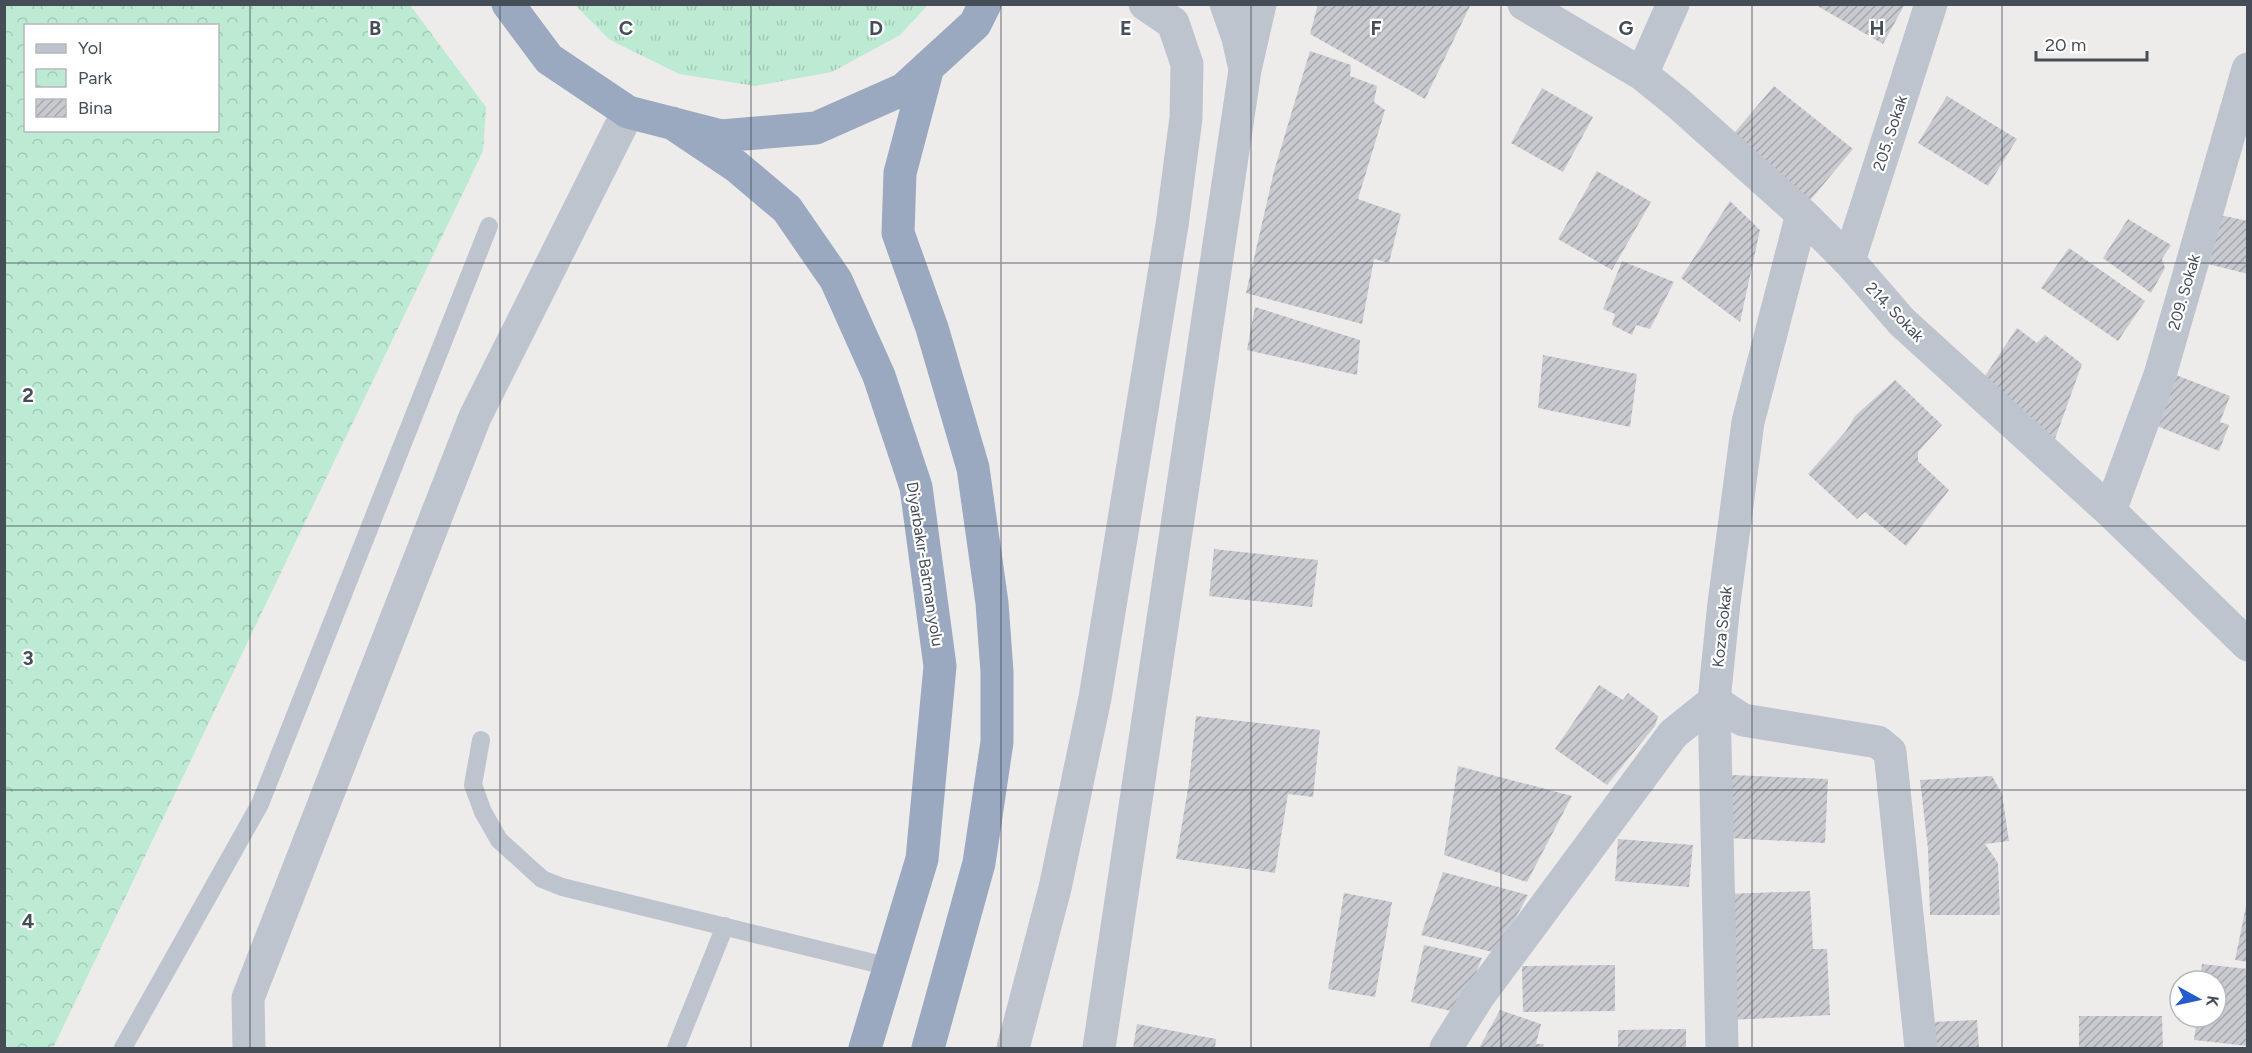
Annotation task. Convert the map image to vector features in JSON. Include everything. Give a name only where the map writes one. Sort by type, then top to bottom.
[{"type":"highway","points":[[508,4],[549,59],[628,112],[721,136],[816,128],[904,89],[980,14]]},
{"type":"highway","points":[[928,67],[900,173],[898,233],[932,328],[973,468],[992,603],[997,695],[997,742],[979,863],[928,1048]]},
{"type":"highway","name":"Diyarbakır-Batman yolu","points":[[672,123],[736,166],[787,209],[836,280],[879,376],[916,487],[940,666],[921,859],[866,1048]]},
{"type":"street","points":[[980,14],[1002,4]]},
{"type":"street","points":[[1013,1048],[1055,888],[1095,698],[1172,225],[1186,118],[1187,64],[1173,23],[1145,4]]},
{"type":"street","points":[[1226,4],[1238,38],[1245,70]]},
{"type":"street","points":[[1099,1048],[1245,70],[1260,4]]},
{"type":"street","name":"214. Sokak","points":[[1524,4],[1642,74],[1679,104],[1802,214],[1849,261],[1902,322],[2110,511],[2247,645]]},
{"type":"street","points":[[1642,74],[1673,4]]},
{"type":"street","name":"205. Sokak","points":[[1849,261],[1931,4]]},
{"type":"street","name":"209. Sokak","points":[[2110,511],[2160,375],[2247,69]]},
{"type":"street","points":[[249,1048],[248,998],[475,417],[628,112]]},
{"type":"street","name":"Koza Sokak","points":[[1722,1048],[1714,701],[1724,603],[1748,422],[1802,214]]},
{"type":"street","points":[[1446,1048],[1478,997],[1672,734],[1714,701],[1743,720],[1878,742],[1890,752],[1921,1048]]},
{"type":"lane","points":[[123,1048],[260,804],[489,226]]},
{"type":"lane","points":[[482,740],[473,785],[483,812],[499,840],[542,879],[562,887],[890,966]]},
{"type":"lane","points":[[676,1048],[724,926]]},
{"type":"green space","points":[[5,4],[410,5],[486,107],[483,151],[53,1048],[4,1048]]},
{"type":"green space","points":[[575,5],[928,5],[900,35],[832,72],[755,86],[679,74],[610,40]]},
{"type":"building","points":[[1318,4],[1466,4],[1470,6],[1425,99],[1310,34]]},
{"type":"building","points":[[1814,4],[1905,4],[1883,44]]},
{"type":"building","points":[[1310,51],[1351,65],[1350,76],[1377,86],[1374,102],[1385,110],[1358,199],[1401,214],[1389,263],[1374,259],[1362,324],[1246,293],[1274,171]]},
{"type":"building","points":[[1774,86],[1853,149],[1807,204],[1731,137]]},
{"type":"building","points":[[1542,88],[1593,117],[1563,172],[1511,143]]},
{"type":"building","points":[[1947,96],[2017,139],[1988,186],[1918,143]]},
{"type":"building","points":[[1597,171],[1651,202],[1612,270],[1558,239]]},
{"type":"building","points":[[1730,201],[1760,230],[1740,322],[1681,278]]},
{"type":"building","points":[[2220,215],[2248,221],[2248,274],[2208,264]]},
{"type":"building","points":[[2128,219],[2171,245],[2162,259],[2165,268],[2151,293],[2103,258]]},
{"type":"building","points":[[2069,248],[2145,301],[2118,341],[2041,288]]},
{"type":"building","points":[[1622,261],[1674,282],[1650,329],[1636,325],[1632,335],[1612,325],[1615,314],[1603,309]]},
{"type":"building","points":[[1255,307],[1360,340],[1357,375],[1247,350]]},
{"type":"building","points":[[2017,328],[2037,343],[2045,335],[2082,364],[2055,439],[1985,376]]},
{"type":"building","points":[[1543,355],[1637,374],[1630,427],[1538,408]]},
{"type":"building","points":[[2176,375],[2230,396],[2220,422],[2229,425],[2219,451],[2157,426]]},
{"type":"building","points":[[1895,380],[1942,425],[1918,452],[1918,461],[1949,490],[1906,546],[1865,512],[1857,519],[1808,474],[1846,431],[1855,416]]},
{"type":"building","points":[[1214,549],[1318,560],[1312,607],[1209,596]]},
{"type":"building","points":[[1599,685],[1623,700],[1628,693],[1658,716],[1655,726],[1607,785],[1555,749]]},
{"type":"building","points":[[1196,716],[1320,730],[1313,797],[1288,794],[1275,873],[1176,859],[1189,783]]},
{"type":"building","points":[[1458,766],[1572,796],[1527,882],[1444,855]]},
{"type":"building","points":[[1732,775],[1828,779],[1825,843],[1728,838]]},
{"type":"building","points":[[1992,776],[2002,794],[2009,841],[1985,844],[1998,863],[2000,915],[1930,915],[1928,849],[1920,780]]},
{"type":"building","points":[[1618,839],[1693,845],[1689,887],[1615,881]]},
{"type":"building","points":[[1443,872],[1528,895],[1497,953],[1421,935]]},
{"type":"building","points":[[1810,891],[1813,949],[1827,949],[1830,1015],[1731,1020],[1727,894]]},
{"type":"building","points":[[1344,893],[1392,902],[1375,997],[1328,989]]},
{"type":"building","points":[[2246,906],[2248,906],[2248,962],[2235,960]]},
{"type":"building","points":[[1424,945],[1482,958],[1460,1013],[1411,1002]]},
{"type":"building","points":[[2202,964],[2248,969],[2248,1046],[2194,1040],[2195,1029],[2228,1029],[2228,969],[2201,969]]},
{"type":"building","points":[[1615,965],[1615,1011],[1523,1012],[1522,966]]},
{"type":"building","points":[[1500,1010],[1541,1024],[1536,1044],[1544,1044],[1543,1048],[1479,1048]]},
{"type":"building","points":[[2079,1016],[2162,1016],[2163,1048],[2079,1048]]},
{"type":"building","points":[[1977,1020],[1979,1048],[1934,1048],[1932,1022]]},
{"type":"building","points":[[1137,1024],[1216,1039],[1215,1048],[1133,1048]]},
{"type":"building","points":[[1686,1029],[1686,1048],[1618,1048],[1618,1030]]}]
